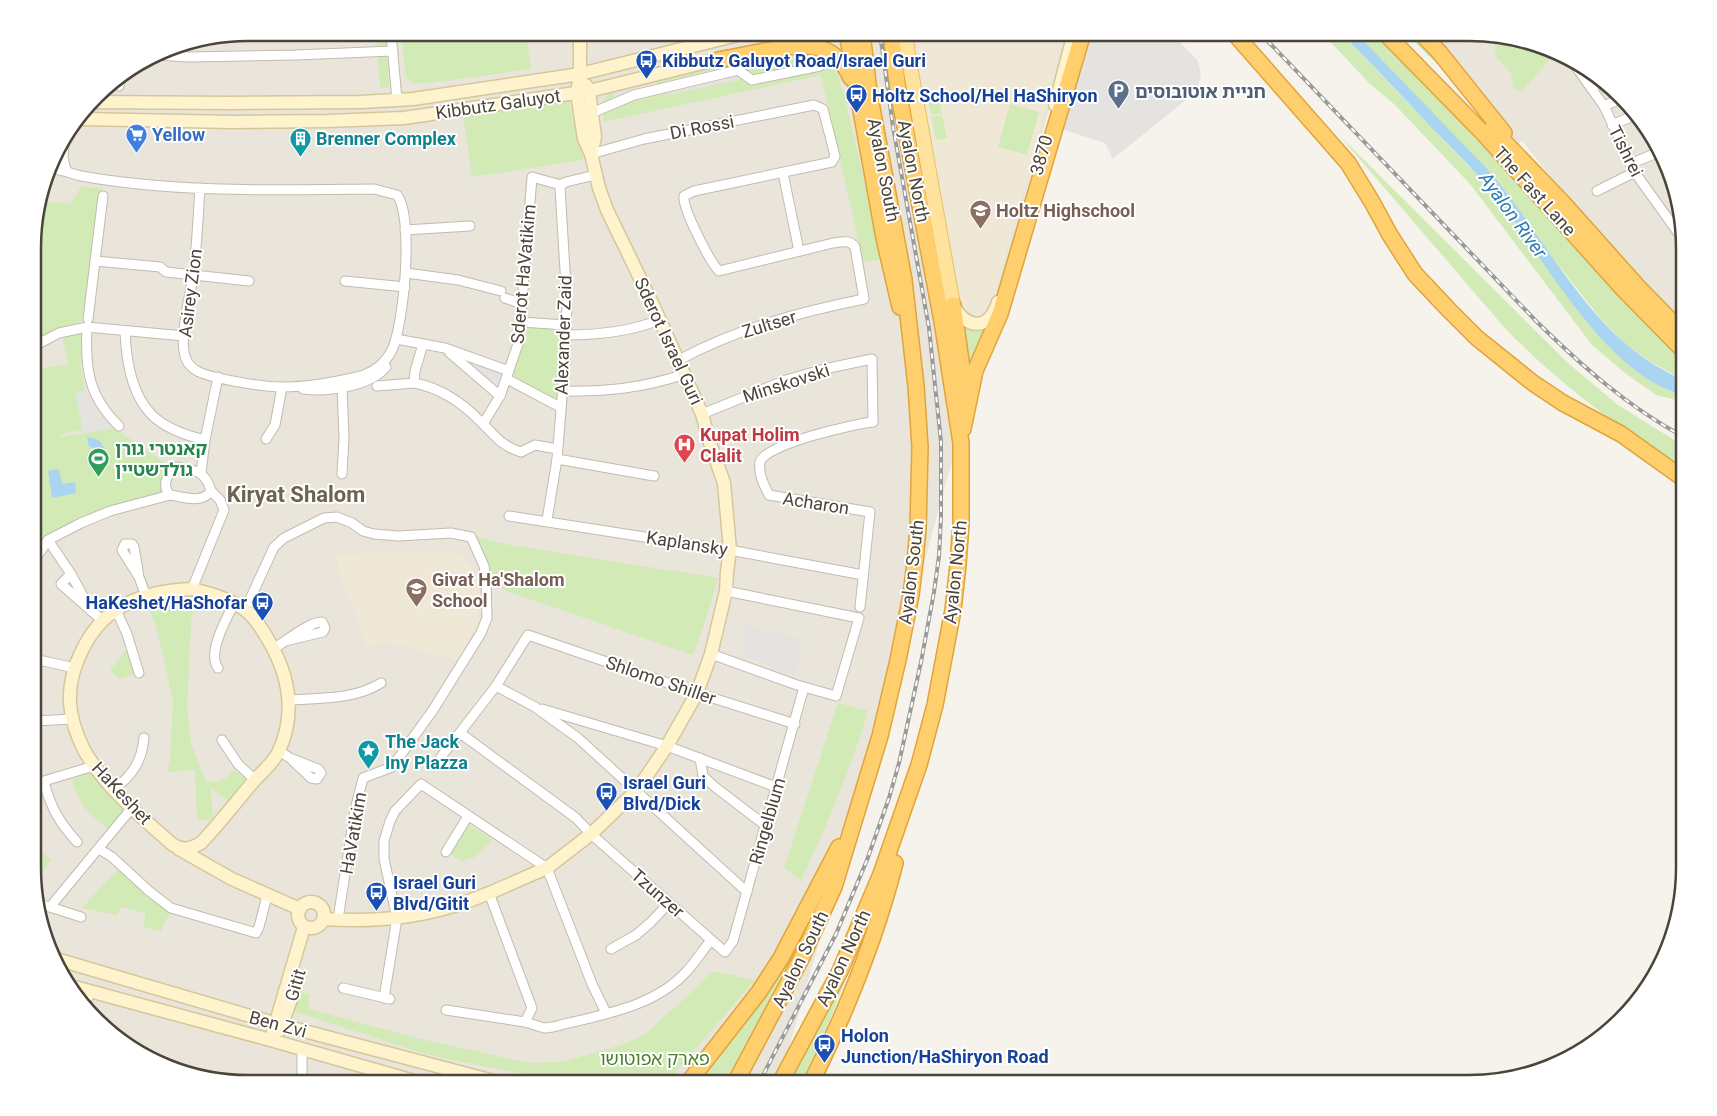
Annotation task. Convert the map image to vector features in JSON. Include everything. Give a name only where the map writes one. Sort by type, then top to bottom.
[{"type":"highway","points":[[849,41],[894,286],[911,350]]},
{"type":"highway","name":"Ayalon South","points":[[739,1075],[820,920],[834,887],[880,736],[898,660],[911,595],[915,562],[918,529],[920,447],[916,386],[904,280],[869,92],[863,41]]},
{"type":"highway","name":"Ayalon North","points":[[784,1075],[840,971],[881,874],[919,765],[938,689],[952,610],[961,522],[960,443],[943,329],[898,90],[892,41]]},
{"type":"highway","points":[[960,443],[975,371],[1000,314],[1080,41]]},
{"type":"highway","points":[[1238,41],[1266,68]]},
{"type":"highway","points":[[1242,41],[1348,163],[1415,274],[1477,338],[1562,403],[1621,434],[1676,474]]},
{"type":"highway","name":"The Fast Lane","points":[[1394,41],[1483,133],[1624,290],[1676,343]]},
{"type":"highway","points":[[1408,41],[1539,177],[1638,287],[1676,326]]},
{"type":"highway","points":[[1429,41],[1539,177]]},
{"type":"highway","points":[[718,60],[787,47],[817,47],[830,52],[844,64],[858,95]]},
{"type":"highway","points":[[954,306],[964,382],[964,414],[960,443]]},
{"type":"highway","points":[[815,1075],[830,1045],[870,944],[893,869],[919,765]]},
{"type":"highway","points":[[694,1075],[759,992],[781,958],[855,816]]},
{"type":"highway","points":[[683,1075],[726,1033]]},
{"type":"main road","points":[[907,41],[954,306]]},
{"type":"main road","points":[[908,55],[910,41]]},
{"type":"street","points":[[391,41],[397,100]]},
{"type":"street","name":"Sderot Israel Guri","points":[[324,918],[374,920],[422,914],[451,907],[547,868],[591,834],[637,790],[667,746],[697,693],[711,654],[726,591],[730,550],[724,483],[702,414],[679,360],[607,210],[591,154],[584,139],[580,41]]},
{"type":"street","name":"Kibbutz Galuyot","points":[[102,102],[230,103],[397,100],[580,74],[710,41]]},
{"type":"street","name":"Kibbutz Galuyot","points":[[87,119],[233,122],[388,119],[415,116],[583,92],[718,60],[787,41]]},
{"type":"street","name":"3870","points":[[954,306],[962,318],[971,324],[978,324],[987,320],[996,307],[1048,130],[1072,41]]},
{"type":"street","points":[[172,56],[296,55],[392,51]]},
{"type":"street","points":[[594,115],[634,95],[738,70],[752,80],[820,66]]},
{"type":"street","name":"Tishrei","points":[[1581,74],[1604,106],[1632,168],[1675,228]]},
{"type":"street","points":[[594,115],[598,99],[603,92],[613,85]]},
{"type":"street","points":[[1591,88],[1596,85]]},
{"type":"street","name":"Sderot Israel Guri","points":[[583,92],[594,115],[595,143],[591,154]]},
{"type":"street","points":[[1604,106],[1614,102]]},
{"type":"street","name":"Di Rossi","points":[[591,154],[644,139],[814,105],[823,109],[835,156],[832,162],[783,173]]},
{"type":"street","points":[[1612,125],[1629,118]]},
{"type":"street","points":[[1597,191],[1653,155]]},
{"type":"street","points":[[63,157],[66,171]]},
{"type":"street","points":[[57,168],[79,175],[150,185],[200,188]]},
{"type":"street","points":[[783,173],[800,251],[722,271],[717,270],[688,215],[684,196],[694,191],[783,173]]},
{"type":"street","points":[[561,186],[566,182],[596,175]]},
{"type":"street","name":"Sderot HaVatikim","points":[[483,424],[500,396],[519,342],[532,177],[561,186]]},
{"type":"street","name":"Alexander Zaid","points":[[547,520],[557,459],[566,330],[567,303],[561,186]]},
{"type":"street","name":"Asirey Zion","points":[[200,188],[374,189],[397,195],[402,204],[406,273],[405,287],[396,340],[392,351],[380,366],[364,375],[285,387],[218,377],[192,368],[186,360],[184,336],[193,275],[200,188]]},
{"type":"street","points":[[103,196],[87,323],[87,374],[102,404],[119,426]]},
{"type":"street","points":[[404,230],[470,226]]},
{"type":"street","name":"Zultser","points":[[679,360],[721,340],[764,324],[864,300],[855,247],[852,243],[847,241],[800,251]]},
{"type":"street","points":[[95,261],[160,267],[166,272],[249,280]]},
{"type":"street","points":[[406,273],[458,280],[503,294],[522,304]]},
{"type":"street","points":[[345,281],[405,287]]},
{"type":"street","points":[[521,322],[566,330],[613,333],[638,328],[659,320]]},
{"type":"street","points":[[41,342],[59,333],[87,323],[125,331],[184,336]]},
{"type":"street","points":[[125,331],[128,364],[133,381],[138,394],[152,415],[173,428],[205,440]]},
{"type":"street","points":[[396,340],[445,348],[508,375],[560,407]]},
{"type":"street","points":[[414,383],[422,344]]},
{"type":"street","points":[[445,348],[500,396]]},
{"type":"street","points":[[266,439],[275,425],[285,387],[317,390],[365,382],[379,375],[389,364],[392,351]]},
{"type":"street","name":"Minskovski","points":[[702,414],[786,380],[824,369],[872,359],[873,422]]},
{"type":"street","points":[[562,391],[600,392],[638,387],[662,382],[685,374]]},
{"type":"street","points":[[192,589],[224,510],[220,500],[211,490],[201,472],[205,440],[218,377]]},
{"type":"street","points":[[376,386],[414,383],[440,390],[459,403],[508,448],[520,452],[535,446],[557,449]]},
{"type":"street","points":[[342,386],[344,422],[342,474]]},
{"type":"street","name":"Acharon","points":[[863,575],[870,512],[769,496],[761,479],[760,463],[761,459],[772,451],[814,434],[873,422]]},
{"type":"street","points":[[557,459],[654,476]]},
{"type":"street","points":[[170,495],[165,489],[165,482],[170,471],[176,467],[201,472]]},
{"type":"street","points":[[41,550],[48,540],[104,513],[170,495],[201,499],[207,496],[211,490]]},
{"type":"street","name":"Kaplansky","points":[[509,516],[547,520],[730,550],[863,575]]},
{"type":"street","name":"HaVatikim","points":[[239,607],[274,547],[284,538],[324,518],[337,517],[352,523],[363,531],[374,534],[398,536],[451,533],[471,537],[484,566],[488,592],[487,618],[481,633],[433,710],[392,767],[362,778],[355,810],[338,919]]},
{"type":"street","points":[[48,540],[63,560],[91,611]]},
{"type":"street","points":[[71,574],[61,584],[103,621]]},
{"type":"street","points":[[860,607],[863,575]]},
{"type":"street","points":[[139,577],[146,596]]},
{"type":"street","name":"HaKeshet","points":[[178,848],[190,848],[201,843],[275,758],[284,755],[289,700],[286,676],[262,629],[239,607],[223,598],[192,589],[161,592],[146,596],[116,610],[103,621],[87,642],[75,668],[71,684],[70,703],[73,719],[84,749],[94,766],[131,810],[178,848],[267,896],[300,909]]},
{"type":"street","points":[[711,654],[804,687],[836,696],[859,618],[726,591]]},
{"type":"street","points":[[218,668],[214,659],[219,636],[239,607]]},
{"type":"street","points":[[116,610],[127,634],[139,673]]},
{"type":"street","name":"Shlomo Shiller","points":[[496,686],[528,635],[697,693],[795,724]]},
{"type":"street","points":[[273,649],[285,641]]},
{"type":"street","points":[[41,658],[75,668]]},
{"type":"street","points":[[41,660],[53,662]]},
{"type":"street","points":[[289,700],[324,698],[361,692],[381,683]]},
{"type":"street","points":[[442,757],[496,686],[536,707],[578,738],[747,892]]},
{"type":"street","name":"Ringelblum","points":[[724,952],[733,941],[804,687]]},
{"type":"street","points":[[536,707],[667,746],[776,787]]},
{"type":"street","points":[[41,721],[73,719]]},
{"type":"street","points":[[578,738],[584,722]]},
{"type":"street","name":"Tzunzer","points":[[460,734],[576,818],[591,834],[724,952]]},
{"type":"street","points":[[114,789],[127,780],[135,768],[140,758],[144,738]]},
{"type":"street","points":[[222,740],[238,764],[255,780]]},
{"type":"street","points":[[700,758],[704,776],[715,787],[766,826]]},
{"type":"street","points":[[41,783],[94,766]]},
{"type":"street","points":[[44,782],[54,812],[77,842]]},
{"type":"street","points":[[343,988],[387,998],[397,918],[384,859],[384,841],[390,821],[396,811],[421,784],[547,868],[592,984],[606,1013]]},
{"type":"street","points":[[50,907],[131,810]]},
{"type":"street","points":[[446,852],[468,816]]},
{"type":"street","name":"HaKeshet","points":[[206,838],[207,858],[221,872]]},
{"type":"street","points":[[100,849],[112,857],[149,891],[171,908],[256,933],[267,896]]},
{"type":"street","points":[[489,893],[532,1008],[524,1022]]},
{"type":"street","points":[[310,902],[318,904],[324,910],[324,918],[320,926],[308,928],[299,921],[300,909],[310,902]]},
{"type":"street","points":[[611,948],[636,935],[669,903]]},
{"type":"street","points":[[45,906],[81,917]]},
{"type":"street","name":"Gitit","points":[[274,1041],[308,928]]},
{"type":"street","points":[[446,1010],[524,1022],[544,1028],[629,1007],[647,1000],[687,972],[711,940]]},
{"type":"street","name":"Ben Zvi","points":[[64,961],[278,1024],[471,1075]]},
{"type":"street","name":"Ben Zvi","points":[[88,997],[274,1041],[393,1075]]},
{"type":"street","points":[[302,1049],[302,1075]]},
{"type":"shaded area","points":[[248,41],[1068,41],[781,1075],[248,1075],[221,1073],[194,1068],[169,1059],[133,1040],[102,1014],[76,983],[57,947],[48,922],[43,895],[41,868],[41,248],[45,208],[57,169],[76,133],[102,102],[133,76],[169,57],[208,45]]},
{"type":"shaded area","name":"Holtz Highschool","points":[[917,41],[1056,41],[1058,53],[1056,72],[992,304],[985,314],[980,317],[971,315],[962,306],[932,153],[916,50]]},
{"type":"shaded area","name":"חניית אוטובוסים","points":[[1092,41],[1179,41],[1198,61],[1201,75],[1197,91],[1113,159],[1105,143],[1058,128],[1084,46]]},
{"type":"shaded area","points":[[1420,41],[1469,41],[1523,48],[1548,57],[1584,76],[1615,102],[1641,133],[1660,169],[1669,194],[1676,248],[1676,320],[1567,197],[1522,141],[1517,145]]},
{"type":"shaded area","points":[[735,65],[741,79],[668,95],[666,81]]},
{"type":"shaded area","points":[[656,81],[658,90],[615,104],[613,91]]},
{"type":"shaded area","points":[[476,364],[506,373],[498,391],[473,370]]},
{"type":"shaded area","points":[[85,390],[106,420],[114,428],[83,433],[76,392]]},
{"type":"shaded area","name":"Givat Ha'Shalom School","points":[[444,551],[461,556],[479,582],[480,599],[477,624],[458,661],[385,641],[366,647],[357,618],[342,585],[336,554]]},
{"type":"shaded area","points":[[747,627],[803,639],[795,676],[743,655]]},
{"type":"green space","points":[[377,41],[386,41],[389,87],[380,88]]},
{"type":"green space","points":[[402,41],[527,41],[531,69],[413,84],[406,77]]},
{"type":"green space","points":[[1330,41],[1349,41],[1493,193],[1585,320],[1629,365],[1655,383],[1676,392],[1676,400],[1656,395],[1625,373],[1592,345],[1470,184],[1395,105],[1369,83]]},
{"type":"green space","points":[[1364,41],[1387,41],[1491,155],[1676,351],[1676,376],[1651,362],[1625,344],[1600,318],[1552,257],[1503,188]]},
{"type":"green space","points":[[1413,41],[1418,41],[1463,89]]},
{"type":"green space","points":[[1494,43],[1523,48],[1551,58],[1520,92],[1513,88],[1511,73],[1496,57]]},
{"type":"green space","points":[[783,53],[815,54],[833,63],[844,95],[883,259],[863,262],[821,75],[603,122],[603,101],[612,89]]},
{"type":"green space","points":[[937,90],[942,113],[931,115],[926,92]]},
{"type":"green space","points":[[569,99],[573,122],[578,130],[583,160],[472,177],[463,114]]},
{"type":"green space","points":[[1010,104],[1039,112],[1027,155],[998,147]]},
{"type":"green space","points":[[942,115],[947,138],[936,140],[931,117]]},
{"type":"green space","points":[[1339,135],[1568,363],[1618,405],[1676,441],[1676,465],[1589,403],[1523,347]]},
{"type":"green space","points":[[81,187],[102,188],[85,320],[51,331],[41,337],[41,248],[46,202],[70,204]]},
{"type":"green space","points":[[959,320],[988,324],[968,370]]},
{"type":"green space","points":[[523,325],[565,326],[559,403],[511,377],[522,343]]},
{"type":"green space","name":"קאנטרי גורן גולדשטיין","points":[[81,331],[84,361],[80,363],[85,390],[76,392],[83,430],[61,434],[61,437],[114,428],[167,464],[160,497],[100,509],[41,538],[41,508],[44,506],[41,501],[41,456],[43,455],[41,443],[41,369],[68,364],[62,335]]},
{"type":"green space","points":[[476,537],[510,545],[718,578],[693,655],[506,591],[490,581],[486,556]]},
{"type":"green space","points":[[197,594],[191,622],[187,709],[191,744],[206,781],[222,780],[234,770],[247,780],[230,802],[211,788],[213,819],[197,820],[195,770],[167,772],[170,761],[173,700],[156,626],[146,600],[161,595]]},
{"type":"green space","points":[[131,644],[139,673],[119,679],[110,670]]},
{"type":"green space","points":[[838,703],[868,711],[838,797],[801,880],[784,868]]},
{"type":"green space","points":[[90,772],[126,810],[110,830],[96,819],[82,803],[72,780]]},
{"type":"green space","points":[[468,824],[493,840],[475,857],[462,861],[449,853]]},
{"type":"green space","points":[[41,851],[51,860],[41,873]]},
{"type":"green space","points":[[118,869],[170,912],[161,931],[143,927],[146,913],[121,907],[117,915],[82,908]]},
{"type":"green space","points":[[802,932],[805,934],[728,1075],[705,1075],[764,994]]},
{"type":"green space","points":[[863,935],[827,1027],[805,1075],[792,1075],[828,1010]]},
{"type":"green space","name":"פארק אפוטושו","points":[[712,971],[755,980],[673,1075],[531,1075],[425,1054],[290,1010],[295,993],[309,994],[309,1009],[417,1038],[528,1063],[562,1062],[627,1043],[646,1033]]},
{"type":"water","name":"Ayalon River","points":[[1349,41],[1364,41],[1489,171],[1587,304],[1633,350],[1676,376],[1676,392],[1655,383],[1627,363],[1601,338],[1576,309],[1485,183]]},
{"type":"water","points":[[87,437],[98,440],[105,450],[95,452],[89,446]]},
{"type":"water","points":[[59,469],[62,484],[75,482],[76,493],[52,498],[48,471]]},
{"type":"railway","points":[[763,1075],[836,934],[867,860],[889,798],[899,763],[921,662],[939,556],[941,442],[929,328],[893,127],[881,41]]},
{"type":"railway","points":[[1268,41],[1537,322],[1606,385],[1644,413],[1676,432]]},
{"type":"place","name":"Kibbutz Galuyot Road/Israel Guri","points":[[646,79]]},
{"type":"place","name":"חניית אוטובוסים","points":[[1119,110]]},
{"type":"place","name":"Holtz School/Hel HaShiryon","points":[[856,114]]},
{"type":"place","name":"Yellow","points":[[136,153]]},
{"type":"place","name":"Brenner Complex","points":[[300,157]]},
{"type":"place","name":"Holtz Highschool","points":[[980,229]]},
{"type":"place","name":"Kupat Holim Clalit","points":[[684,463]]},
{"type":"place","name":"קאנטרי גורן גולדשטיין","points":[[99,477]]},
{"type":"place","name":"Givat Ha'Shalom School","points":[[416,608]]},
{"type":"place","name":"HaKeshet/HaShofar","points":[[263,621]]},
{"type":"place","name":"The Jack Iny Plazza","points":[[369,770]]},
{"type":"place","name":"Israel Guri Blvd/Dick","points":[[607,811]]},
{"type":"place","name":"Israel Guri Blvd/Gitit","points":[[377,911]]},
{"type":"place","name":"Holon Junction/HaShiryon Road","points":[[825,1064]]},
{"type":"district","name":"Kiryat Shalom","points":[[296,494]]}]
